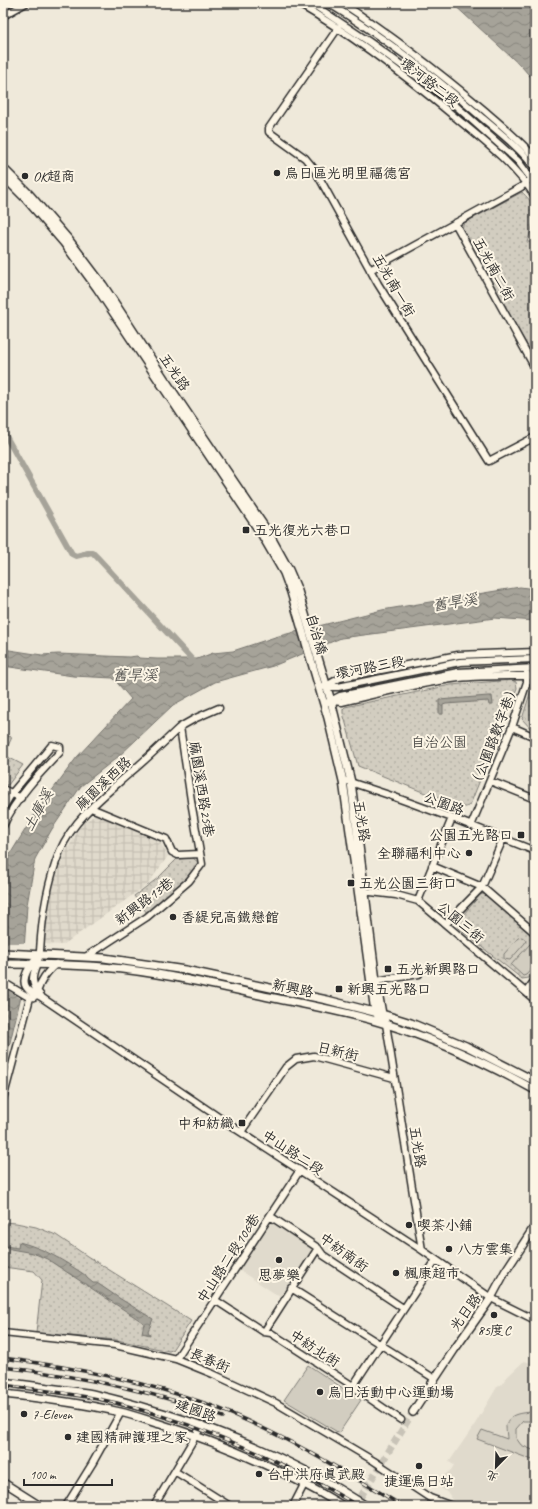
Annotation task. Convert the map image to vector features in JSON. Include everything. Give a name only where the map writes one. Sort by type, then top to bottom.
[{"type":"main road","name":"五光路","points":[[3,168],[35,200],[69,240],[103,285],[279,550],[295,584],[299,607]]},
{"type":"main road","name":"五光路","points":[[3,176],[25,198],[64,243],[97,288],[266,541],[284,572],[299,607]]},
{"type":"main road","name":"自治橋","points":[[299,607],[317,667]]},
{"type":"main road","name":"五光路","points":[[317,667],[351,782],[362,890],[379,1013]]},
{"type":"main road","name":"五光路","points":[[328,702],[362,890],[376,981],[379,1013]]},
{"type":"main road","name":"新興路","points":[[3,953],[86,956],[185,970],[327,1000],[411,1023],[466,1046],[535,1081]]},
{"type":"main road","name":"新興路","points":[[3,964],[56,964],[103,967],[184,978],[334,1011],[386,1024],[463,1054],[535,1090]]},
{"type":"main road","points":[[379,1013],[386,1024]]},
{"type":"main road","name":"光日路","points":[[413,1412],[492,1298],[505,1272],[535,1226]]},
{"type":"main road","name":"建國路","points":[[3,1382],[88,1394],[143,1407],[202,1425],[268,1452],[310,1473],[348,1494],[366,1506]]},
{"type":"main road","name":"建國路","points":[[3,1394],[59,1400],[121,1412],[197,1436],[258,1461],[343,1506]]},
{"type":"street","points":[[3,16],[26,3]]},
{"type":"street","name":"環河路二段","points":[[297,3],[338,28],[388,64],[440,105],[507,162],[532,180]]},
{"type":"street","name":"環河路二段","points":[[311,3],[368,41],[447,98],[518,161],[532,180],[535,196]]},
{"type":"street","name":"環河路二段","points":[[328,3],[374,33],[462,100],[516,147],[535,168]]},
{"type":"street","name":"環河路二段","points":[[342,3],[373,24],[464,93],[506,129],[535,158]]},
{"type":"street","name":"五光南一街","points":[[338,28],[268,128],[269,132],[305,158],[312,166],[370,270],[422,356],[489,461],[535,436]]},
{"type":"street","points":[[370,270],[532,180]]},
{"type":"street","name":"五光南二街","points":[[455,223],[535,368]]},
{"type":"street","name":"環河路三段","points":[[527,656],[535,652]]},
{"type":"street","name":"環河路三段","points":[[323,687],[340,678],[458,655],[527,656],[535,659]]},
{"type":"street","name":"（公園路數字巷）","points":[[471,826],[512,727],[526,687],[527,656]]},
{"type":"street","name":"環河路三段","points":[[328,702],[340,696],[458,672],[535,668]]},
{"type":"street","name":"環河路三段","points":[[328,702],[342,702],[437,681],[458,678],[478,676],[535,676]]},
{"type":"street","name":"麻園溪西路","points":[[40,954],[41,931],[48,884],[61,849],[72,831],[91,808],[180,727],[219,708]]},
{"type":"street","name":"麻園溪西路25巷","points":[[180,727],[200,854]]},
{"type":"street","points":[[512,727],[535,737]]},
{"type":"street","points":[[3,808],[12,793],[52,745],[60,747],[60,752],[36,777],[3,826]]},
{"type":"street","points":[[490,780],[535,799]]},
{"type":"street","name":"公園路","points":[[343,781],[351,782],[452,818],[535,851]]},
{"type":"street","points":[[3,789],[21,798]]},
{"type":"street","points":[[91,808],[166,839],[172,852],[178,855],[200,854]]},
{"type":"street","points":[[418,901],[452,818]]},
{"type":"street","points":[[446,924],[482,887],[503,839]]},
{"type":"street","name":"新興路13巷","points":[[86,956],[147,917],[189,881],[202,864],[200,854]]},
{"type":"street","points":[[432,866],[482,887],[535,933]]},
{"type":"street","name":"公園三街","points":[[362,890],[396,895],[418,901],[535,1000]]},
{"type":"street","name":"中山路二段","points":[[40,954],[25,976],[25,983],[28,990],[39,995],[241,1132],[422,1250],[492,1298],[535,1320]]},
{"type":"street","points":[[3,982],[30,998],[39,995],[41,981],[56,964]]},
{"type":"street","points":[[376,981],[420,974]]},
{"type":"street","points":[[526,992],[535,980]]},
{"type":"street","points":[[3,1099],[30,998]]},
{"type":"street","name":"五光路","points":[[386,1024],[422,1250]]},
{"type":"street","name":"日新街","points":[[241,1132],[286,1067],[296,1059],[314,1056],[394,1078]]},
{"type":"street","name":"中山路二段106巷","points":[[176,1359],[300,1170]]},
{"type":"street","name":"中紡南街","points":[[270,1216],[318,1248],[324,1255],[403,1308]]},
{"type":"street","points":[[264,1332],[318,1248]]},
{"type":"street","points":[[353,1386],[436,1260]]},
{"type":"street","points":[[291,1288],[435,1379]]},
{"type":"street","name":"中紡北街","points":[[215,1300],[264,1332],[271,1333],[353,1386],[401,1420]]},
{"type":"street","name":"長春街","points":[[3,1333],[115,1345],[176,1359],[276,1403],[339,1439],[430,1498],[452,1506]]},
{"type":"street","points":[[66,1506],[92,1464],[121,1412]]},
{"type":"street","points":[[154,1506],[176,1472],[202,1425]]},
{"type":"street","points":[[176,1472],[230,1506]]},
{"type":"street","points":[[293,1506],[310,1473]]},
{"type":"street","points":[[3,1482],[41,1506]]},
{"type":"shaded area","points":[[96,814],[160,842],[168,856],[148,884],[63,945],[43,944],[49,897],[64,855],[82,824]]},
{"type":"shaded area","name":"思夢樂","points":[[270,1222],[312,1249],[280,1297],[239,1270]]},
{"type":"shaded area","points":[[524,1361],[535,1364],[535,1506],[466,1506],[452,1500],[449,1494],[440,1487],[438,1480],[451,1470],[454,1465],[449,1462],[475,1424],[497,1387],[501,1385],[506,1378]]},
{"type":"green space","points":[[522,192],[532,203],[535,211],[533,225],[527,242],[535,242],[535,360],[462,228],[464,223]]},
{"type":"green space","name":"自治公園","points":[[512,680],[516,682],[517,688],[470,805],[460,807],[358,766],[343,713],[343,709],[345,707],[451,685]]},
{"type":"green space","points":[[535,683],[535,731],[532,730],[522,719],[533,684]]},
{"type":"green space","points":[[3,735],[12,737],[4,755],[23,765],[8,785],[3,784]]},
{"type":"green space","points":[[193,858],[199,863],[190,877],[147,913],[134,896],[158,878],[177,859]]},
{"type":"green space","points":[[483,894],[535,938],[535,971],[529,978],[522,979],[458,928],[458,921],[480,895]]},
{"type":"green space","points":[[522,937],[526,940],[525,943],[510,960],[504,959],[504,954],[518,938]]},
{"type":"green space","points":[[530,944],[535,949],[535,965],[526,975],[523,976],[511,965]]},
{"type":"green space","points":[[3,1222],[36,1227],[56,1235],[191,1321],[172,1350],[169,1351],[117,1340],[36,1333],[42,1280],[34,1271],[3,1267]]},
{"type":"green space","name":"烏日活動中心運動場","points":[[308,1365],[361,1400],[339,1433],[284,1400]]},
{"type":"green space","points":[[535,1413],[535,1421],[523,1421],[516,1429],[516,1438],[521,1445],[535,1451],[535,1461],[477,1439],[482,1430],[507,1439],[506,1426],[510,1418],[516,1414]]},
{"type":"water","points":[[452,3],[535,3],[535,82],[522,67]]},
{"type":"water","points":[[520,587],[535,589],[535,621],[495,618],[341,638],[273,666],[215,682],[173,705],[119,756],[81,786],[52,829],[35,859],[27,905],[21,996],[3,1072],[3,880],[9,856],[36,812],[77,757],[131,699],[113,678],[73,676],[3,666],[3,649],[42,655],[137,656],[139,658],[157,659],[197,659],[213,653],[233,651],[275,637],[382,610]]},
{"type":"water","points":[[492,696],[493,705],[489,705],[488,701],[446,704],[443,705],[443,714],[439,714],[439,700]]},
{"type":"water","points":[[19,1242],[45,1251],[61,1260],[85,1275],[93,1283],[97,1283],[153,1319],[148,1331],[150,1335],[142,1333],[144,1323],[47,1259],[33,1253],[5,1248],[5,1246],[18,1248]]},
{"type":"pier","points":[[3,943],[26,943],[25,967],[20,998],[3,987]]},
{"type":"waterway","points":[[3,431],[72,554],[76,556],[92,552],[197,665]]},
{"type":"tunnel","points":[[355,1506],[413,1412]]},
{"type":"railway","points":[[3,1358],[106,1375],[157,1388],[207,1404],[233,1414],[283,1438],[403,1506]]},
{"type":"railway","points":[[3,1367],[114,1385],[169,1399],[223,1417]]},
{"type":"railway","points":[[3,1385],[60,1392],[103,1400],[180,1422],[211,1433],[271,1459],[358,1506]]},
{"type":"place","name":"烏日區光明里福德宮","points":[[277,173]]},
{"type":"place","name":"OK超商","points":[[25,176]]},
{"type":"place","name":"五光復光六巷口","points":[[246,530]]},
{"type":"place","name":"公園五光路口","points":[[521,835]]},
{"type":"place","name":"全聯福利中心","points":[[469,853]]},
{"type":"place","name":"五光公園三街口","points":[[351,883]]},
{"type":"place","name":"香緹兒高鐵戀館","points":[[173,917]]},
{"type":"place","name":"五光新興路口","points":[[388,969]]},
{"type":"place","name":"新興五光路口","points":[[339,989]]},
{"type":"place","name":"中和紡織","points":[[242,1123]]},
{"type":"place","name":"喫茶小鋪","points":[[409,1225]]},
{"type":"place","name":"八方雲集","points":[[449,1249]]},
{"type":"place","name":"思夢樂","points":[[279,1260]]},
{"type":"place","name":"楓康超市","points":[[396,1273]]},
{"type":"place","name":"85度C","points":[[494,1315]]},
{"type":"place","name":"烏日活動中心運動場","points":[[320,1392]]},
{"type":"place","name":"7-Eleven","points":[[24,1414]]},
{"type":"place","name":"建國精神護理之家","points":[[68,1437]]},
{"type":"place","name":"捷運烏日站","points":[[419,1466]]},
{"type":"place","name":"台中洪府真武殿","points":[[259,1474]]},
{"type":"water label","name":"舊旱溪","points":[[455,602]]},
{"type":"water label","name":"舊旱溪","points":[[135,675]]},
{"type":"water label","name":"土庫溪","points":[[38,810]]}]
